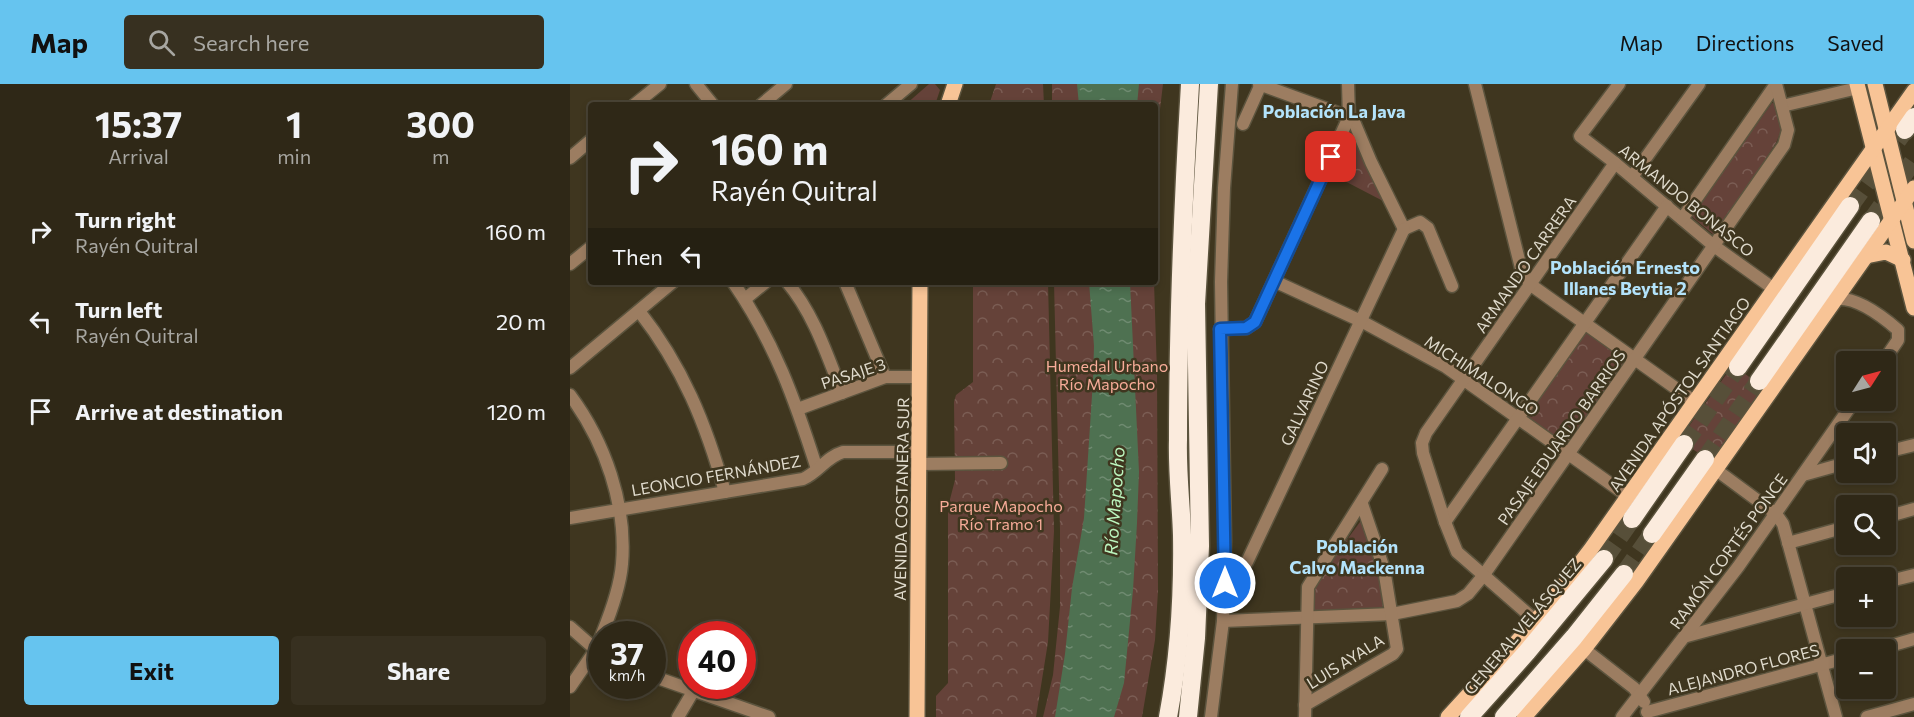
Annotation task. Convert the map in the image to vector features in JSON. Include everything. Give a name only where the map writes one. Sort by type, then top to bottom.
[{"type":"highway","points":[[1168,717],[1175,674],[1181,586],[1182,536],[1178,442],[1180,292],[1190,84]]},
{"type":"highway","points":[[1188,717],[1196,638],[1200,546],[1196,304],[1209,84]]},
{"type":"highway","points":[[1738,367],[1850,206]]},
{"type":"highway","points":[[1759,381],[1871,221]]},
{"type":"highway","points":[[1632,519],[1684,444]]},
{"type":"highway","points":[[1652,534],[1710,464]]},
{"type":"highway","name":"GENERAL VELÁSQUEZ","points":[[1459,714],[1554,622],[1604,559]]},
{"type":"highway","points":[[1504,717],[1574,637],[1624,574]]},
{"type":"main road","points":[[949,102],[955,84]]},
{"type":"main road","points":[[1875,84],[1902,125],[1905,202],[1914,242]]},
{"type":"main road","points":[[1857,86],[1912,289],[1914,308]]},
{"type":"main road","name":"AVENIDA APÓSTOL SANTIAGO","points":[[1459,714],[1536,621],[1629,496],[1873,148],[1902,125],[1914,91]]},
{"type":"main road","points":[[1524,717],[1584,649],[1650,562],[1710,464],[1836,299],[1914,188]]},
{"type":"main road","points":[[1866,256],[1886,252],[1903,260]]},
{"type":"main road","name":"AVENIDA COSTANERA SUR","points":[[917,717],[920,285]]},
{"type":"street","points":[[638,102],[660,84]]},
{"type":"street","points":[[696,84],[711,102]]},
{"type":"street","points":[[765,102],[786,84]]},
{"type":"street","points":[[890,102],[911,84]]},
{"type":"street","points":[[1213,713],[1225,583],[1220,329],[1224,188],[1232,84]]},
{"type":"street","points":[[1243,124],[1260,84],[1349,117],[1355,124],[1404,229],[1416,223],[1424,224],[1440,253],[1452,286]]},
{"type":"street","points":[[1220,329],[1246,328],[1252,325],[1257,318],[1349,117],[1348,84]]},
{"type":"street","points":[[1475,84],[1522,272],[1531,285],[1695,402]]},
{"type":"street","name":"ARMANDO BONASCO","points":[[1619,84],[1580,136],[1714,246],[1774,289]]},
{"type":"street","points":[[1632,177],[1699,84]]},
{"type":"street","points":[[1682,219],[1776,84]]},
{"type":"street","name":"PASAJE EDUARDO BARRIOS","points":[[1223,621],[1392,614],[1457,601],[1468,594],[1484,576],[1784,145],[1788,130],[1776,84]]},
{"type":"street","points":[[1782,106],[1857,86]]},
{"type":"street","points":[[571,155],[588,142]]},
{"type":"street","name":"ARMANDO CARRERA","points":[[1445,522],[1423,453],[1422,443],[1426,433],[1615,163]]},
{"type":"street","points":[[1536,621],[1457,552],[1445,522],[1667,206]]},
{"type":"street","name":"GALVARINO","points":[[1225,583],[1239,573],[1247,562],[1404,229]]},
{"type":"street","points":[[570,264],[588,249]]},
{"type":"street","name":"MICHIMALONGO","points":[[1274,281],[1361,321],[1439,363],[1629,496]]},
{"type":"street","points":[[570,368],[669,285]]},
{"type":"street","points":[[735,285],[775,352],[798,409],[817,469]]},
{"type":"street","points":[[745,299],[762,285]]},
{"type":"street","points":[[790,285],[814,323],[842,393]]},
{"type":"street","points":[[847,285],[885,377]]},
{"type":"street","points":[[1836,299],[1848,299],[1859,303],[1896,328],[1900,333],[1890,351]]},
{"type":"street","points":[[639,311],[665,346],[687,386],[706,429],[725,492]]},
{"type":"street","name":"PASAJE 3","points":[[798,409],[885,377],[920,377]]},
{"type":"street","points":[[570,395],[599,444],[619,510],[622,565],[617,591],[607,621]]},
{"type":"street","name":"RAMÓN CORTÉS PONCE","points":[[1622,717],[1687,636],[1847,411]]},
{"type":"street","points":[[1896,450],[1914,445]]},
{"type":"street","name":"LEONCIO FERNÁNDEZ","points":[[570,518],[803,478],[831,456],[843,452],[1001,462]]},
{"type":"street","points":[[1710,464],[1776,514],[1783,524],[1836,717]]},
{"type":"street","points":[[1803,475],[1836,466]]},
{"type":"street","points":[[1305,711],[1306,595],[1310,582],[1362,504],[1382,469]]},
{"type":"street","name":"LUIS AYALA","points":[[1305,711],[1395,653],[1397,647],[1384,569],[1362,504]]},
{"type":"street","points":[[1896,514],[1914,509]]},
{"type":"street","points":[[1788,543],[1836,530]]},
{"type":"street","points":[[1896,580],[1914,575]]},
{"type":"street","points":[[1687,636],[1836,596]]},
{"type":"street","points":[[570,627],[588,646]]},
{"type":"street","points":[[1896,644],[1914,639]]},
{"type":"street","points":[[1584,649],[1634,688],[1648,714]]},
{"type":"street","name":"ALEJANDRO FLORES","points":[[1648,714],[1836,660]]},
{"type":"street","points":[[570,687],[588,664]]},
{"type":"street","points":[[678,717],[689,699]]},
{"type":"street","points":[[719,699],[769,717]]},
{"type":"street","points":[[1867,717],[1914,704]]},
{"type":"street","name":"AVENIDA APÓSTOL SANTIAGO","points":[[1442,717],[1459,714]]},
{"type":"green space","points":[[929,84],[935,84],[940,90],[936,102],[908,102]]},
{"type":"green space","points":[[996,84],[1043,84],[1044,102],[990,102]]},
{"type":"green space","points":[[1052,84],[1163,84],[1158,126],[1158,102],[1052,102]]},
{"type":"green space","points":[[1772,103],[1776,104],[1781,131],[1776,143],[1715,236],[1691,216]]},
{"type":"green space","points":[[1356,138],[1385,202],[1335,176],[1348,145]]},
{"type":"green space","name":"Parque Mapocho Río Tramo 1","points":[[973,285],[1048,285],[1054,531],[1048,642],[1036,717],[936,717],[936,696],[948,683],[948,507],[955,480],[954,402],[956,395],[973,382]]},
{"type":"green space","name":"Humedal Urbano Río Mapocho","points":[[1054,285],[1154,285],[1158,591],[1155,640],[1142,717],[1043,717],[1053,675],[1060,607]]},
{"type":"green space","points":[[1587,331],[1626,359],[1567,446],[1526,415]]},
{"type":"green space","points":[[1733,365],[1767,390],[1715,464],[1679,440]]},
{"type":"green space","points":[[1360,522],[1364,524],[1378,562],[1385,609],[1310,612],[1310,590]]},
{"type":"water","points":[[1077,84],[1139,84],[1137,102],[1079,102]]},
{"type":"water","name":"Río Mapocho","points":[[1089,285],[1130,285],[1139,472],[1133,590],[1124,683],[1114,717],[1055,717],[1084,518],[1094,346]]},
{"type":"tunnel","points":[[1850,206],[1905,130]]},
{"type":"tunnel","points":[[1871,221],[1914,160]]},
{"type":"tunnel","points":[[1684,444],[1738,367]]},
{"type":"tunnel","points":[[1705,459],[1759,381]]},
{"type":"tunnel","points":[[1604,559],[1632,519]]},
{"type":"tunnel","points":[[1624,574],[1652,534]]},
{"type":"district","name":"Población La Java","points":[[1334,111]]},
{"type":"district","name":"Población Ernesto Illanes Beytia 2","points":[[1625,277]]},
{"type":"district","name":"Población Calvo Mackenna","points":[[1357,556]]},
{"type":"route","points":[[1225,583],[1220,329],[1246,328],[1255,322],[1331,157]]}]
